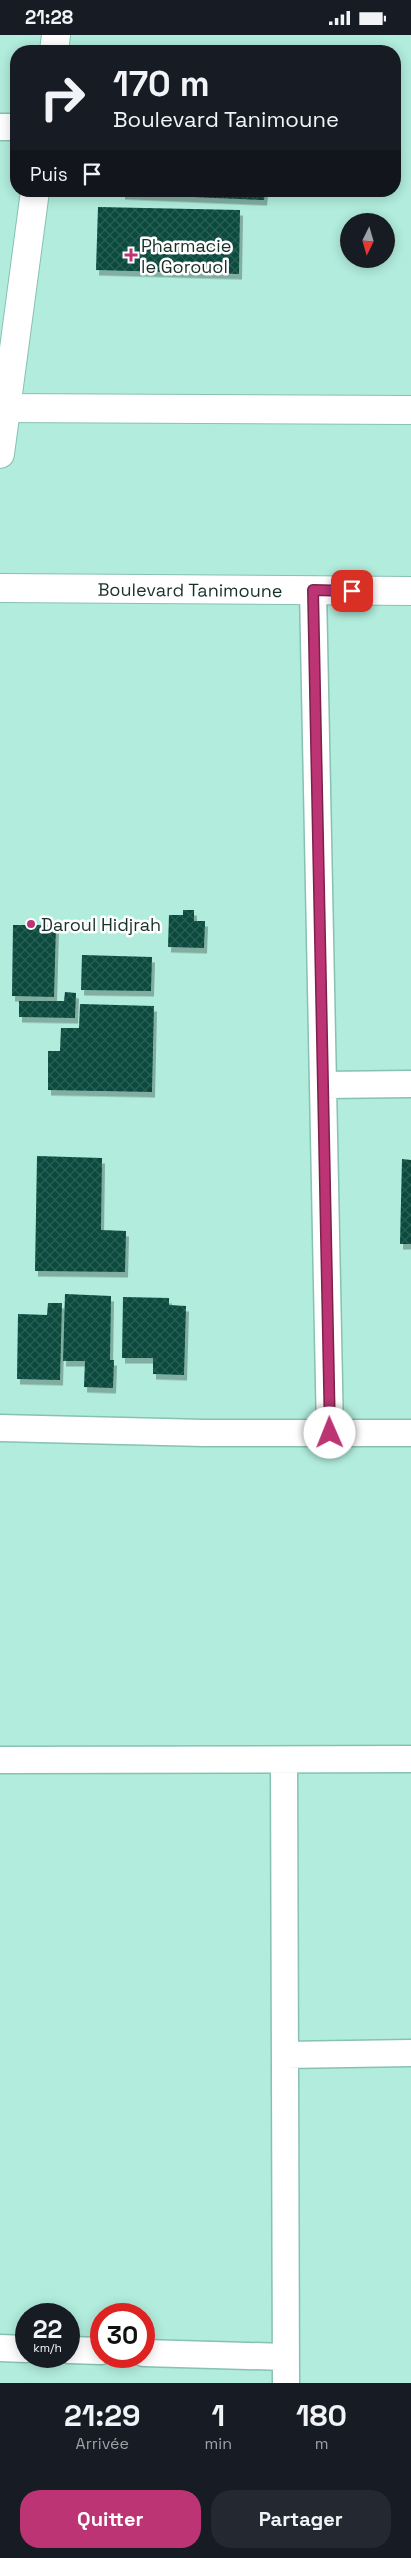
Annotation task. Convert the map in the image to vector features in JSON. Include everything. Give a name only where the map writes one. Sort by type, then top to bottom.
[{"type":"main road","points":[[0,454],[3,409],[34,197]]},
{"type":"main road","points":[[3,409],[411,410]]},
{"type":"main road","name":"Boulevard Tanimoune","points":[[0,588],[411,591]]},
{"type":"street","points":[[313,590],[330,1433]]},
{"type":"street","points":[[323,1085],[411,1084]]},
{"type":"street","points":[[0,1428],[204,1433],[411,1433]]},
{"type":"street","points":[[0,1759],[411,1759]]},
{"type":"street","points":[[284,1760],[286,2383]]},
{"type":"street","points":[[286,2055],[411,2053]]},
{"type":"street","points":[[0,2348],[15,2349]]},
{"type":"street","points":[[155,2353],[286,2357]]},
{"type":"building","points":[[193,197],[264,197],[264,200]]},
{"type":"building","points":[[98,207],[240,210],[239,274],[96,270]]},
{"type":"building","points":[[183,910],[194,910],[194,921],[205,921],[204,948],[168,947],[169,915],[183,915]]},
{"type":"building","points":[[13,925],[56,925],[54,997],[12,996]]},
{"type":"building","points":[[82,955],[152,957],[151,991],[81,990]]},
{"type":"building","points":[[65,992],[76,993],[75,1018],[19,1017],[19,1001],[64,1001]]},
{"type":"building","points":[[80,1004],[154,1006],[152,1092],[48,1090],[48,1051],[60,1051],[61,1028],[79,1028]]},
{"type":"building","points":[[37,1156],[102,1158],[101,1230],[126,1231],[125,1272],[35,1271]]},
{"type":"building","points":[[402,1159],[411,1160],[411,1244],[400,1244]]},
{"type":"building","points":[[65,1294],[111,1296],[110,1360],[114,1360],[113,1388],[84,1387],[85,1361],[63,1361]]},
{"type":"building","points":[[123,1297],[169,1298],[169,1305],[186,1306],[184,1375],[153,1374],[153,1358],[122,1358]]},
{"type":"building","points":[[48,1303],[62,1303],[60,1380],[17,1379],[18,1314],[47,1315]]},
{"type":"place","name":"Pharmacie le Gorouol","points":[[131,255]]},
{"type":"place","name":"Daroul Hidjrah","points":[[31,924]]},
{"type":"route","points":[[330,1433],[313,590],[352,591]]}]
